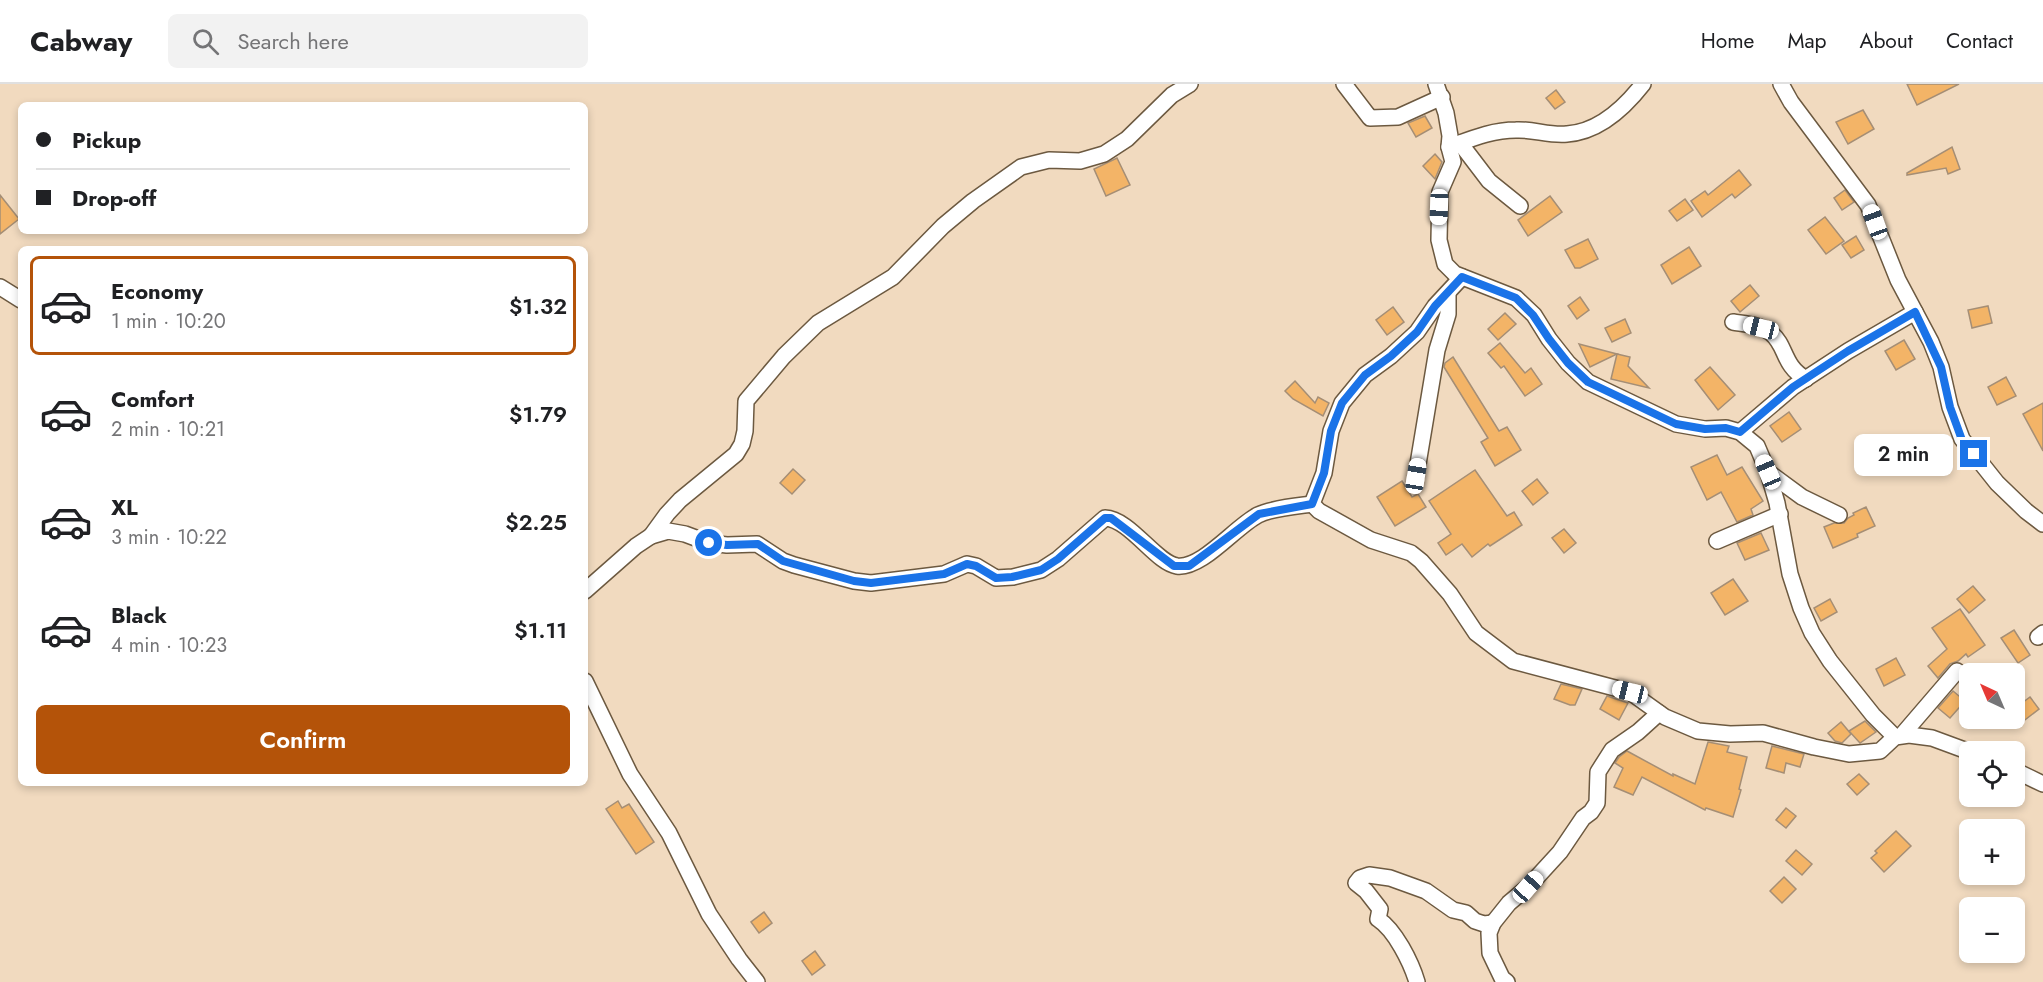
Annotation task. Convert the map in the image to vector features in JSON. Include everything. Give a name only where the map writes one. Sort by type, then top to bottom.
[{"type":"street","points":[[651,536],[680,500],[736,454],[742,444],[745,431],[747,401],[784,356],[818,322],[893,278],[943,226],[973,201],[1021,167],[1049,160],[1080,161],[1104,154],[1127,139],[1172,95],[1190,84]]},
{"type":"street","points":[[1344,84],[1370,118],[1398,117],[1439,91],[1450,136],[1455,145],[1489,181],[1520,206]]},
{"type":"street","points":[[1455,145],[1484,134],[1517,129],[1569,135],[1594,127],[1613,116],[1643,84]]},
{"type":"street","points":[[1781,84],[1791,102],[1868,205],[1898,280],[1941,367],[1950,407],[1962,440],[1997,483],[2043,524]]},
{"type":"street","points":[[1455,145],[1453,162],[1440,192],[1439,240],[1445,264],[1455,274],[1516,298],[1533,315],[1568,363],[1588,382],[1676,424],[1705,429],[1726,428],[1740,432],[1757,446],[1768,472],[1780,514],[1790,574],[1812,633],[1830,661],[1873,715],[1898,736],[1932,738],[1959,748]]},
{"type":"street","points":[[1312,504],[1324,473],[1331,431],[1342,403],[1365,375],[1391,356],[1417,332],[1435,306],[1462,277]]},
{"type":"street","points":[[0,287],[18,298]]},
{"type":"street","points":[[1416,476],[1437,350],[1448,314],[1448,294]]},
{"type":"street","points":[[1740,432],[1793,387],[1915,312]]},
{"type":"street","points":[[1733,322],[1771,332],[1778,340],[1791,367],[1806,379]]},
{"type":"street","points":[[1768,472],[1802,497],[1839,515]]},
{"type":"street","points":[[588,588],[636,546],[651,536],[668,531],[685,534],[709,543],[758,544],[783,561],[854,581],[871,583],[944,574],[967,564],[976,566],[996,578],[1012,577],[1041,570],[1058,559],[1105,518],[1111,518],[1123,525],[1174,566],[1189,566],[1259,514],[1312,504]]},
{"type":"street","points":[[1312,504],[1318,511],[1371,540],[1411,553],[1450,594],[1476,633],[1513,661],[1630,692],[1665,717],[1698,731],[1730,734],[1762,733],[1849,754],[1880,751],[1898,736],[1958,671]]},
{"type":"street","points":[[1717,541],[1780,514]]},
{"type":"street","points":[[588,687],[630,774],[669,833],[709,914],[757,982]]},
{"type":"street","points":[[1507,982],[1502,978],[1490,953],[1489,933],[1493,922],[1560,852],[1583,818],[1591,812],[1597,803],[1598,772],[1612,750],[1638,732],[1659,712]]},
{"type":"street","points":[[2025,775],[2043,784]]},
{"type":"street","points":[[1417,982],[1414,972],[1388,925],[1378,919],[1380,909],[1366,891],[1356,883],[1360,878],[1369,875],[1390,878],[1426,891],[1454,909],[1466,913],[1475,921],[1484,924],[1493,922]]},
{"type":"building","points":[[1907,84],[1959,84],[1917,105]]},
{"type":"building","points":[[1556,90],[1565,102],[1555,109],[1546,98]]},
{"type":"building","points":[[1863,110],[1874,129],[1848,144],[1836,122]]},
{"type":"building","points":[[1425,116],[1432,128],[1416,137],[1408,123]]},
{"type":"building","points":[[1952,147],[1960,169],[1948,174],[1946,168],[1907,175],[1907,173]]},
{"type":"building","points":[[1435,154],[1442,162],[1435,179],[1423,166]]},
{"type":"building","points":[[1117,158],[1130,185],[1106,196],[1094,169]]},
{"type":"building","points":[[1739,170],[1751,185],[1735,198],[1732,194],[1702,217],[1691,201],[1705,191],[1708,195]]},
{"type":"building","points":[[1845,190],[1854,202],[1842,210],[1834,198]]},
{"type":"building","points":[[0,195],[18,220],[0,234]]},
{"type":"building","points":[[1550,196],[1562,212],[1528,236],[1518,220]]},
{"type":"building","points":[[1685,199],[1693,210],[1677,221],[1669,211]]},
{"type":"building","points":[[1825,217],[1844,241],[1826,254],[1808,230]]},
{"type":"building","points":[[1856,236],[1864,250],[1851,258],[1842,245]]},
{"type":"building","points":[[1588,239],[1598,259],[1580,268],[1575,268],[1565,250]]},
{"type":"building","points":[[1689,247],[1701,266],[1672,284],[1661,265]]},
{"type":"building","points":[[1750,285],[1759,296],[1740,312],[1731,301]]},
{"type":"building","points":[[1580,297],[1589,310],[1577,319],[1568,306]]},
{"type":"building","points":[[1988,306],[1992,323],[1972,328],[1968,310]]},
{"type":"building","points":[[1393,307],[1404,322],[1387,335],[1376,320]]},
{"type":"building","points":[[1505,313],[1516,324],[1498,340],[1488,329]]},
{"type":"building","points":[[1625,319],[1631,333],[1612,342],[1605,328]]},
{"type":"building","points":[[1904,340],[1915,359],[1896,370],[1885,351]]},
{"type":"building","points":[[1500,343],[1525,373],[1531,368],[1542,384],[1525,396],[1504,366],[1501,368],[1488,353]]},
{"type":"building","points":[[1579,344],[1617,354],[1590,367]]},
{"type":"building","points":[[1617,354],[1630,357],[1628,366],[1649,388],[1611,379]]},
{"type":"building","points":[[1453,357],[1499,431],[1507,427],[1521,450],[1495,466],[1481,442],[1488,438],[1444,367],[1445,363]]},
{"type":"building","points":[[1710,367],[1735,395],[1718,410],[1695,380]]},
{"type":"building","points":[[2006,377],[2016,396],[1997,405],[1988,387]]},
{"type":"building","points":[[1295,381],[1315,403],[1318,397],[1329,403],[1323,416],[1293,399],[1285,391]]},
{"type":"building","points":[[2043,403],[2043,451],[2023,414]]},
{"type":"building","points":[[1789,412],[1801,429],[1782,442],[1770,426]]},
{"type":"building","points":[[1717,455],[1727,475],[1742,467],[1763,501],[1751,509],[1753,515],[1737,522],[1721,492],[1707,500],[1691,467]]},
{"type":"building","points":[[793,469],[805,480],[792,494],[780,483]]},
{"type":"building","points":[[1475,470],[1507,516],[1514,512],[1522,525],[1490,546],[1488,544],[1472,557],[1462,544],[1446,555],[1438,543],[1451,534],[1429,501]]},
{"type":"building","points":[[1537,479],[1548,493],[1533,505],[1522,491]]},
{"type":"building","points":[[1402,481],[1412,497],[1418,494],[1426,507],[1395,526],[1377,497]]},
{"type":"building","points":[[1866,507],[1875,526],[1857,534],[1858,537],[1833,548],[1824,527],[1834,523],[1844,523],[1854,515],[1853,513]]},
{"type":"building","points":[[1564,529],[1576,543],[1564,553],[1552,538]]},
{"type":"building","points":[[1761,533],[1769,550],[1745,560],[1737,543]]},
{"type":"building","points":[[1733,579],[1748,601],[1725,615],[1711,593]]},
{"type":"building","points":[[1973,586],[1985,600],[1969,613],[1957,599]]},
{"type":"building","points":[[1830,599],[1837,612],[1821,621],[1814,608]]},
{"type":"building","points":[[1960,609],[1985,645],[1968,657],[1966,654],[1950,664],[1938,678],[1928,666],[1947,649],[1932,628]]},
{"type":"building","points":[[2014,630],[2030,655],[2018,663],[2001,638]]},
{"type":"building","points":[[1896,658],[1905,675],[1884,686],[1876,669]]},
{"type":"building","points":[[1561,684],[1582,689],[1575,705],[1554,699]]},
{"type":"building","points":[[1953,691],[1959,696],[1959,708],[1950,718],[1938,708]]},
{"type":"building","points":[[1607,696],[1628,703],[1619,720],[1600,709]]},
{"type":"building","points":[[2030,697],[2039,709],[2025,720],[2025,701]]},
{"type":"building","points":[[1865,721],[1876,732],[1860,743],[1849,731]]},
{"type":"building","points":[[1841,722],[1851,734],[1842,743],[1835,741],[1828,733]]},
{"type":"building","points":[[1708,742],[1729,746],[1727,752],[1747,757],[1733,817],[1706,808],[1705,810],[1642,777],[1633,795],[1614,787],[1623,768],[1615,763],[1627,751],[1673,776],[1673,774],[1695,784]]},
{"type":"building","points":[[1772,746],[1804,754],[1800,767],[1786,763],[1784,773],[1766,768]]},
{"type":"building","points":[[1859,774],[1869,784],[1857,795],[1847,784]]},
{"type":"building","points":[[618,801],[622,808],[629,804],[654,842],[636,854],[606,809]]},
{"type":"building","points":[[1786,808],[1796,816],[1786,828],[1776,820]]},
{"type":"building","points":[[1896,831],[1911,846],[1884,872],[1871,858],[1877,853],[1875,851]]},
{"type":"building","points":[[1796,850],[1812,864],[1802,875],[1786,861]]},
{"type":"building","points":[[1784,877],[1796,889],[1782,903],[1770,891]]},
{"type":"building","points":[[764,912],[772,923],[759,933],[751,922]]},
{"type":"building","points":[[815,951],[825,965],[812,975],[802,961]]},
{"type":"route","points":[[709,543],[758,544],[783,561],[854,581],[871,583],[944,574],[967,564],[976,566],[996,578],[1012,577],[1041,570],[1058,559],[1105,518],[1111,518],[1174,566],[1189,566],[1259,514],[1312,504],[1324,473],[1331,431],[1342,403],[1365,375],[1391,356],[1417,332],[1435,306],[1462,277],[1516,298],[1533,315],[1568,363],[1588,382],[1676,424],[1705,429],[1726,428],[1740,432],[1793,387],[1848,351],[1915,312],[1941,367],[1950,407],[1962,440],[1974,454]]}]
